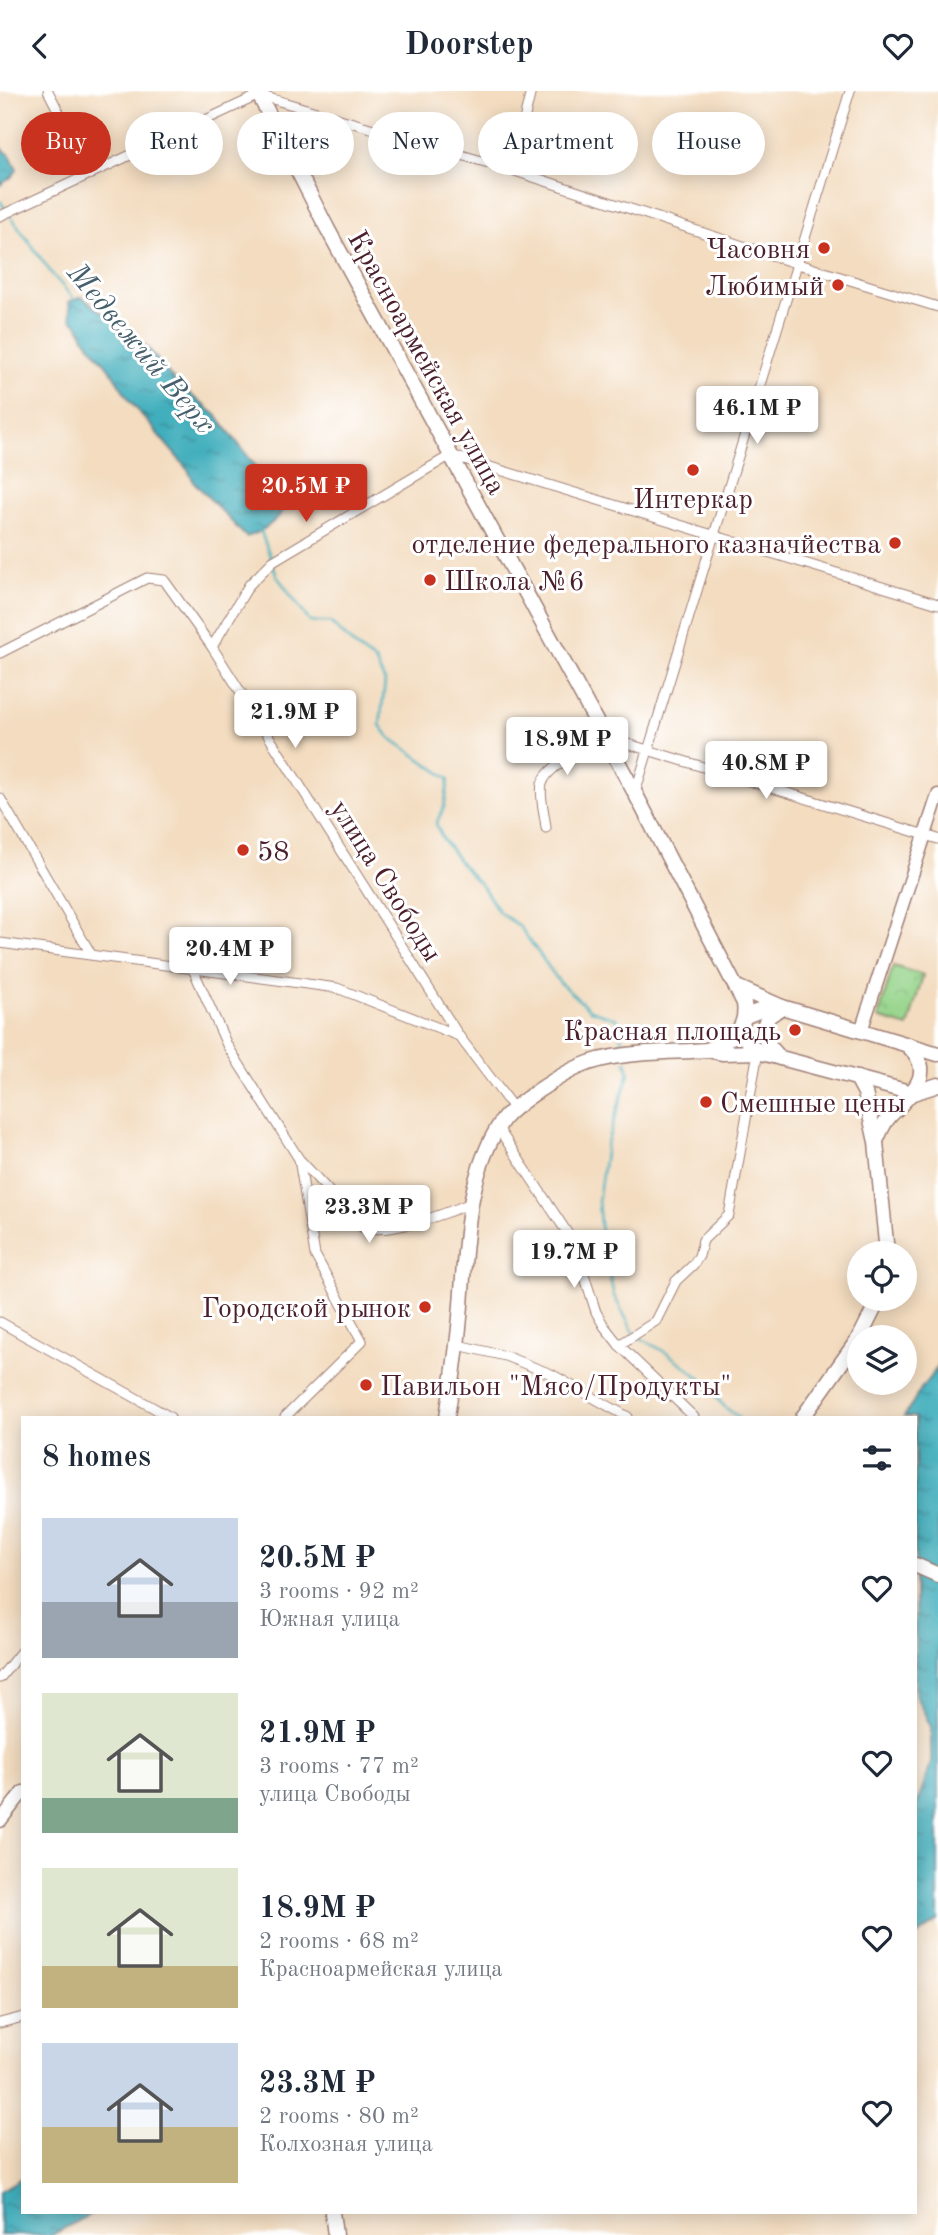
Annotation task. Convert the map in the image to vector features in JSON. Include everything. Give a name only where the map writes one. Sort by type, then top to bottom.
[{"type":"main road","name":"Красноармейская улица","points":[[258,93],[327,228],[739,988]]},
{"type":"main road","points":[[861,1031],[932,837],[938,796]]},
{"type":"main road","points":[[739,988],[782,1007],[938,1055]]},
{"type":"main road","points":[[706,1050],[738,1031],[746,1016],[739,988]]},
{"type":"main road","points":[[746,1016],[782,1007]]},
{"type":"main road","points":[[780,1058],[767,1043],[763,1028],[769,1016],[782,1007]]},
{"type":"main road","points":[[738,1031],[758,1052]]},
{"type":"main road","points":[[876,1142],[887,1118],[913,1093],[923,1078],[923,1064],[916,1052],[906,1045]]},
{"type":"main road","points":[[447,1416],[458,1345],[471,1203],[479,1170],[498,1128],[514,1109],[581,1066],[613,1058],[706,1050],[722,1053],[758,1052],[913,1093],[938,1085]]},
{"type":"main road","points":[[856,1078],[865,1093],[876,1142],[886,1241]]},
{"type":"main road","points":[[804,1416],[847,1354]]},
{"type":"main road","points":[[917,1566],[938,1575]]},
{"type":"main road","points":[[0,1821],[21,1794]]},
{"type":"main road","points":[[332,2214],[335,2235]]},
{"type":"street","points":[[48,91],[59,112]]},
{"type":"street","points":[[526,112],[531,91]]},
{"type":"street","points":[[635,793],[850,91]]},
{"type":"street","points":[[111,164],[258,93],[478,160]]},
{"type":"street","points":[[5,214],[89,175]]},
{"type":"street","points":[[527,175],[938,307]]},
{"type":"street","points":[[212,647],[249,586],[273,561],[451,455],[938,604]]},
{"type":"street","name":"улица Свободы","points":[[0,653],[147,578],[164,580],[212,647],[459,1036],[514,1109]]},
{"type":"street","points":[[546,828],[541,785],[549,770],[592,746],[602,736],[932,837]]},
{"type":"street","points":[[0,798],[91,954]]},
{"type":"street","points":[[0,943],[337,988],[459,1036]]},
{"type":"street","points":[[192,967],[227,1045],[299,1159],[362,1227],[373,1230],[438,1217],[471,1203]]},
{"type":"street","points":[[619,1345],[656,1321],[676,1281],[699,1256],[703,1240],[729,1215],[758,1052]]},
{"type":"street","points":[[498,1128],[574,1243],[596,1312],[619,1345],[693,1416]]},
{"type":"street","points":[[286,1416],[362,1341],[315,1255],[299,1159]]},
{"type":"street","points":[[0,1322],[168,1416]]},
{"type":"street","points":[[458,1345],[505,1356],[551,1374],[626,1416]]},
{"type":"street","points":[[0,1678],[21,1652]]},
{"type":"street","points":[[0,2023],[21,2018]]},
{"type":"green space","points":[[893,966],[923,975],[908,1027],[878,1018]]},
{"type":"water","points":[[0,147],[10,155],[17,169],[13,176],[0,185]]},
{"type":"water","points":[[82,297],[147,347],[177,384],[216,415],[264,477],[285,498],[287,503],[284,509],[270,524],[246,537],[194,482],[188,470],[130,401],[79,326],[71,319],[69,302]]},
{"type":"water","points":[[938,1367],[938,1921],[917,1936],[917,1805],[931,1762],[931,1727],[917,1698],[917,1416],[905,1416]]},
{"type":"water","points":[[21,2178],[21,2214],[90,2214],[52,2235],[0,2235],[0,2191]]},
{"type":"waterway","name":"Медвежий Верх","points":[[0,201],[6,210]]},
{"type":"waterway","name":"Медвежий Верх","points":[[10,215],[52,274],[74,299]]},
{"type":"waterway","name":"Медвежий Верх","points":[[260,529],[271,559]]},
{"type":"waterway","name":"Медвежий Верх","points":[[273,565],[277,576],[310,622],[330,622],[375,661],[385,682],[380,725],[389,737],[449,779],[444,807],[436,824],[443,839],[461,864],[483,887],[499,912],[520,927],[560,983],[590,1010],[617,1019],[624,1051]]},
{"type":"waterway","name":"Медвежий Верх","points":[[626,1061],[629,1073],[606,1146],[598,1202],[601,1234],[614,1296],[634,1333]]},
{"type":"waterway","name":"Медвежий Верх","points":[[639,1337],[693,1372],[722,1404],[738,1416]]},
{"type":"place","name":"Часовня","points":[[824,248]]},
{"type":"place","name":"Любимый","points":[[838,285]]},
{"type":"place","name":"Интеркар","points":[[693,470]]},
{"type":"place","name":"отделение федерального казначйества","points":[[895,543]]},
{"type":"place","name":"Школа №6","points":[[430,580]]},
{"type":"place","name":"58","points":[[243,850]]},
{"type":"place","name":"Красная площадь","points":[[795,1030]]},
{"type":"place","name":"Смешные цены","points":[[706,1102]]},
{"type":"place","name":"Городской рынок","points":[[425,1307]]},
{"type":"place","name":"Павильон \"Мясо/Продукты\"","points":[[366,1385]]}]
